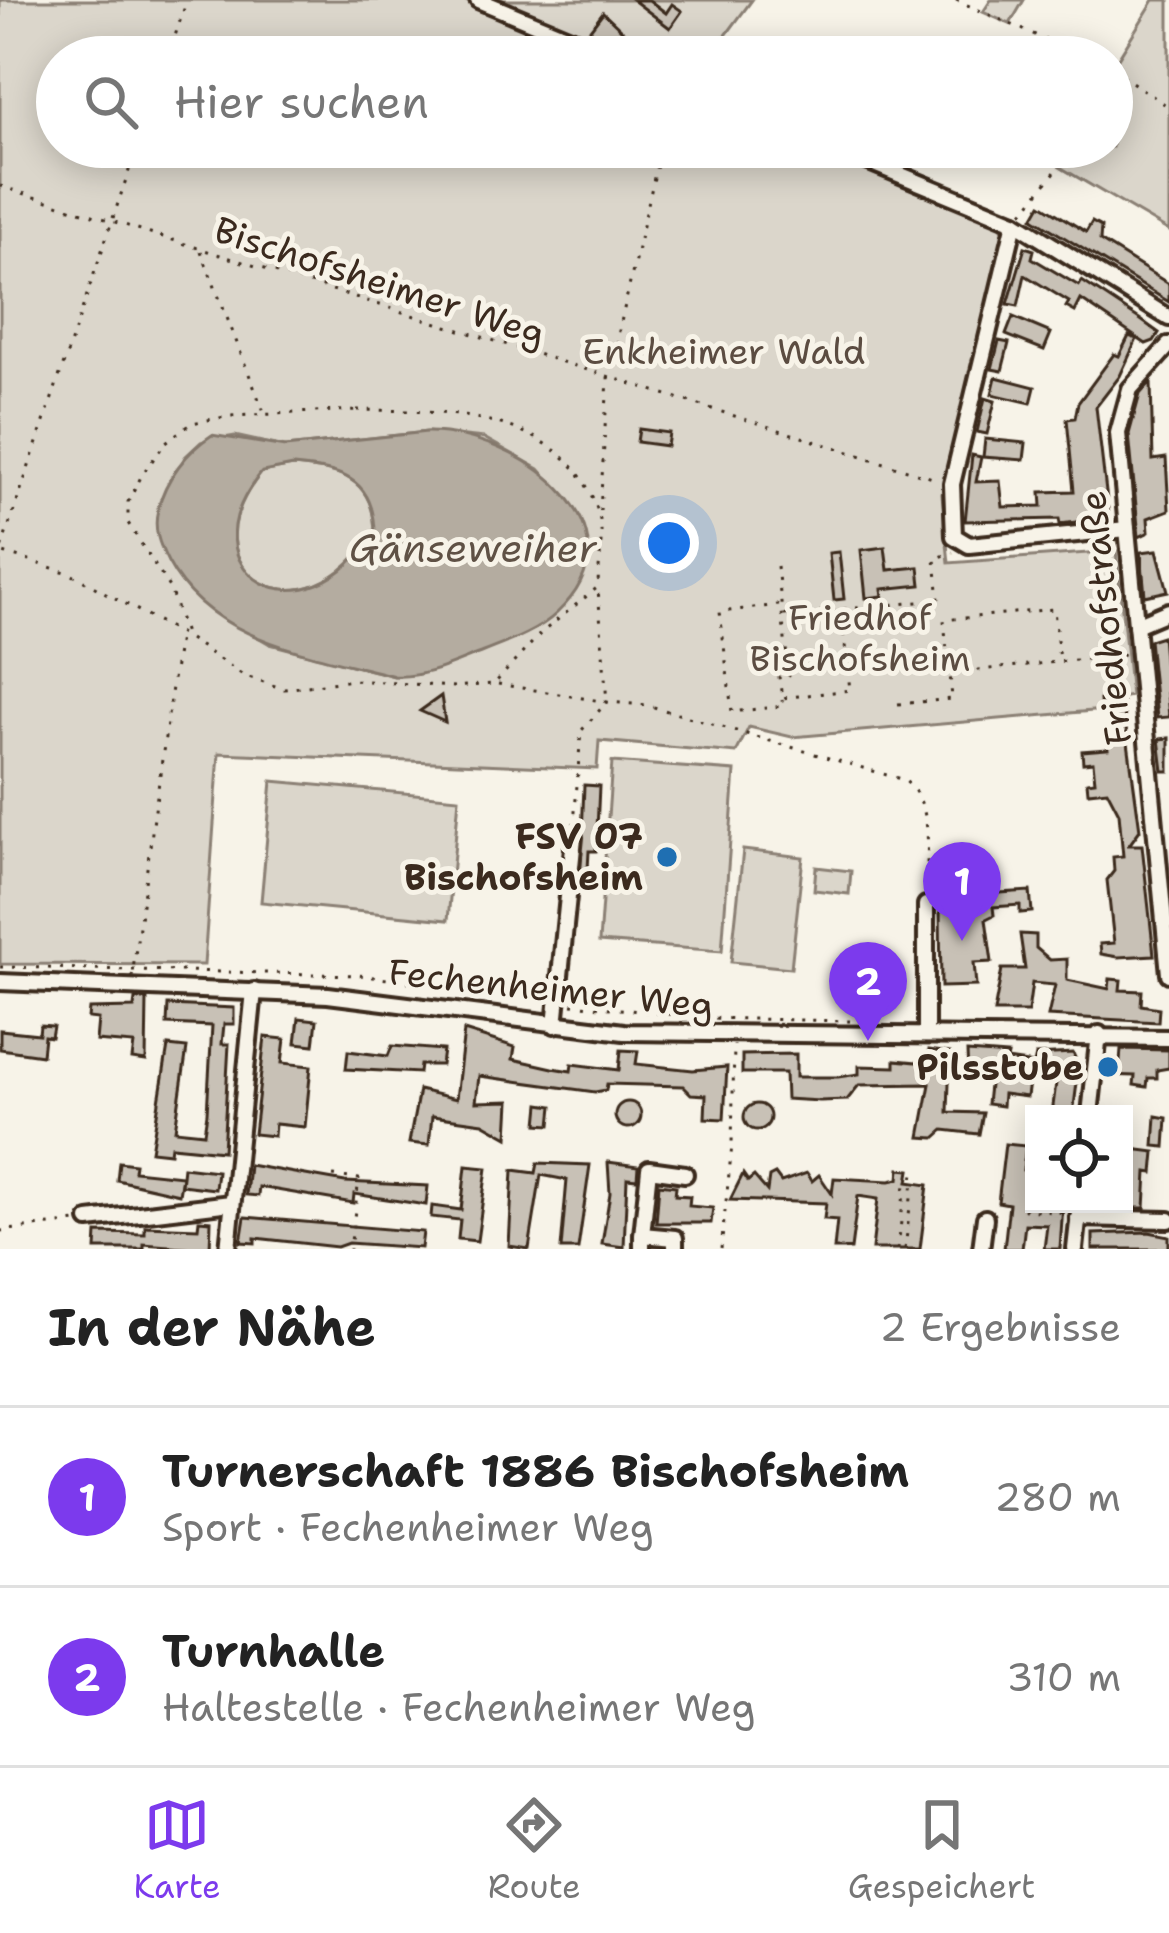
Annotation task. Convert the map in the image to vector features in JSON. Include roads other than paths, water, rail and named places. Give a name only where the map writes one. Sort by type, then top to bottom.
[{"type":"street","points":[[478,0],[565,36]]},
{"type":"street","points":[[883,168],[1015,223],[1169,318]]},
{"type":"street","points":[[1015,223],[952,484],[952,529],[958,542],[1127,529]]},
{"type":"street","name":"Friedhofstraße","points":[[1169,345],[1136,379],[1120,417],[1138,652],[1166,884],[1169,974]]},
{"type":"street","points":[[1136,625],[1169,611]]},
{"type":"street","points":[[555,1025],[574,837]]},
{"type":"street","points":[[926,905],[926,1034]]},
{"type":"street","name":"Fechenheimer Weg","points":[[0,982],[358,998],[555,1025],[734,1037],[1099,1034],[1169,1038]]},
{"type":"street","points":[[228,1249],[254,991]]},
{"type":"street","points":[[1091,1105],[1099,1034]]},
{"type":"street","points":[[675,1249],[675,1238],[642,1242],[649,1169],[685,1174]]},
{"type":"street","points":[[633,1249],[638,1195]]},
{"type":"street","points":[[89,1220],[231,1203]]},
{"type":"street","points":[[1075,1249],[1079,1213]]},
{"type":"street","points":[[1090,1213],[1169,1220]]},
{"type":"street","points":[[981,1249],[985,1218]]},
{"type":"water","name":"Gänseweiher","points":[[427,432],[498,447],[560,489],[580,517],[588,547],[582,580],[557,613],[531,631],[417,675],[394,676],[299,652],[238,628],[210,611],[168,562],[158,536],[158,509],[178,467],[212,435],[285,447]],"holes":[[[310,468],[338,474],[360,487],[373,511],[375,529],[347,565],[317,584],[287,589],[262,583],[243,566],[234,540],[240,508],[262,472]]]},
{"type":"place","name":"FSV 07 Bischofsheim","points":[[667,857]]},
{"type":"place","name":"Turnerschaft 1886 Bischofsheim","points":[[962,941]]},
{"type":"place","name":"Turnhalle","points":[[868,1041]]},
{"type":"place","name":"Pilsstube","points":[[1108,1067]]},
{"type":"park label","name":"Enkheimer Wald","points":[[724,351]]},
{"type":"park label","name":"Friedhof Bischofsheim","points":[[860,638]]}]
